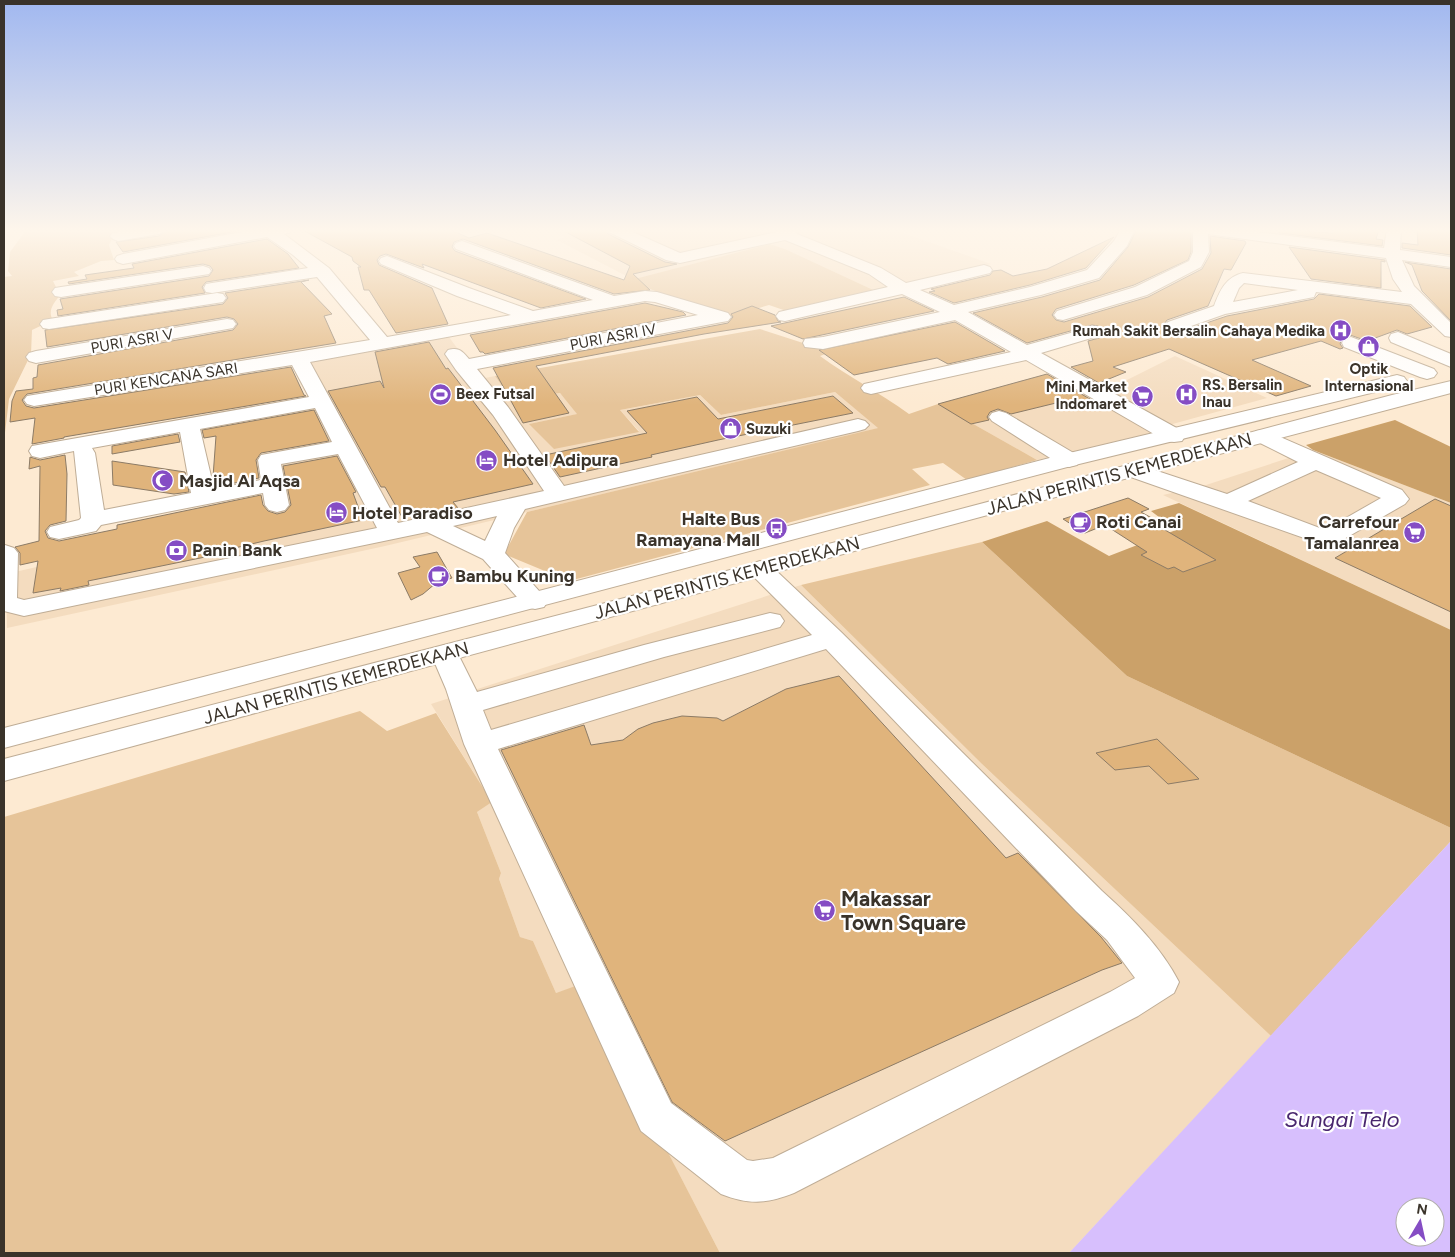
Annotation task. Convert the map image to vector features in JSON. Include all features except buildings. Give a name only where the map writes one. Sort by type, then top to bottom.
[{"type":"main road","points":[[61,292],[90,288]]},
{"type":"main road","points":[[212,288],[235,345]]},
{"type":"main road","points":[[49,324],[241,288]]},
{"type":"main road","points":[[337,288],[382,343]]},
{"type":"main road","points":[[452,288],[533,316]]},
{"type":"main road","points":[[575,288],[611,301]]},
{"type":"main road","points":[[784,316],[896,288]]},
{"type":"main road","points":[[900,288],[955,313],[1174,436]]},
{"type":"main road","points":[[812,343],[823,343],[955,313],[1049,288]]},
{"type":"main road","points":[[1063,314],[1147,288]]},
{"type":"main road","points":[[1221,310],[1231,288]]},
{"type":"main road","points":[[1174,326],[1221,310],[1332,288],[1415,299]]},
{"type":"main road","points":[[1407,288],[1415,299],[1451,332]]},
{"type":"main road","points":[[463,292],[460,304],[469,326]]},
{"type":"main road","name":"PURI KENCANA SARI","points":[[34,400],[235,345],[298,358],[611,301],[653,296]]},
{"type":"main road","name":"PURI ASRI IV","points":[[463,366],[722,317],[653,296]]},
{"type":"main road","points":[[871,388],[1027,353],[1092,332]]},
{"type":"main road","points":[[440,333],[463,366],[501,411],[558,494]]},
{"type":"main road","points":[[1398,338],[1451,361]]},
{"type":"main road","points":[[1351,343],[1427,373]]},
{"type":"main road","name":"PURI ASRI V","points":[[36,357],[235,345]]},
{"type":"main road","points":[[298,358],[390,532]]},
{"type":"main road","name":"JALAN PERINTIS KEMERDEKAAN","points":[[4,738],[1069,460],[1427,373],[1451,369]]},
{"type":"main road","name":"JALAN PERINTIS KEMERDEKAAN","points":[[4,770],[446,654],[1335,416],[1451,387]]},
{"type":"main road","points":[[40,451],[321,400]]},
{"type":"main road","points":[[1308,402],[1335,416]]},
{"type":"main road","points":[[999,418],[1069,460]]},
{"type":"main road","points":[[189,425],[204,497]]},
{"type":"main road","points":[[4,552],[4,601],[6,604],[24,608],[430,524],[858,425]]},
{"type":"main road","points":[[1134,470],[1228,502],[1326,539],[1397,499],[1394,495],[1316,462],[1264,436]]},
{"type":"main road","points":[[58,532],[87,526],[93,518],[204,497],[276,495],[269,460],[345,446]]},
{"type":"main road","points":[[84,453],[93,518]]},
{"type":"main road","points":[[1228,502],[1316,462]]},
{"type":"main road","points":[[492,554],[502,528],[517,503]]},
{"type":"main road","points":[[430,524],[492,554],[535,600]]},
{"type":"main road","points":[[446,654],[480,744],[656,1117],[737,1180],[753,1182],[778,1178],[1124,1004],[1160,982],[1120,930],[831,638],[760,569]]},
{"type":"main road","points":[[466,704],[654,651],[770,621]]},
{"type":"main road","points":[[480,744],[831,638]]},
{"type":"main road","points":[[654,651],[680,683]]},
{"type":"shaded area","points":[[4,288],[56,288],[60,295],[51,310],[53,320],[32,330],[31,354],[9,399],[4,441]]},
{"type":"shaded area","points":[[646,288],[868,288],[882,294],[798,315],[769,305],[729,317]]},
{"type":"shaded area","points":[[868,288],[905,288],[882,294]]},
{"type":"shaded area","points":[[443,329],[480,379],[495,376],[512,400],[560,393],[578,414],[530,424],[639,431],[620,410],[700,395],[721,415],[835,392],[879,428],[385,546],[7,628],[6,574],[277,512],[279,465],[263,413],[312,404],[290,356]]},
{"type":"shaded area","points":[[760,329],[831,352],[820,356],[909,414],[938,404],[1037,460],[967,480],[943,463],[912,469],[930,485],[569,581],[504,554],[527,512],[878,428],[835,392],[721,415],[700,395],[620,410],[639,432],[554,449],[529,424],[577,414],[560,393],[512,400],[495,376]]},
{"type":"shaded area","name":"RS. Bersalin Inau","points":[[1175,356],[1267,398],[1169,425],[1107,390]]},
{"type":"shaded area","points":[[1046,374],[1151,433],[1037,460],[938,404]]},
{"type":"shaded area","points":[[1395,420],[1451,447],[1451,503],[1313,450],[1306,445]]},
{"type":"shaded area","points":[[1313,450],[1451,503],[1451,630],[1163,495],[1206,485]]},
{"type":"shaded area","points":[[1179,503],[1451,630],[1451,828],[1127,676],[982,542],[1047,521],[1109,556],[1176,530],[1151,511]]},
{"type":"shaded area","points":[[982,542],[1127,676],[1451,828],[1451,841],[1271,1036],[982,764],[801,585]]},
{"type":"shaded area","points":[[801,585],[982,764],[1271,1036],[1069,1253],[720,1253],[581,985],[556,993],[533,941],[520,937],[499,879],[501,873],[477,812],[492,802],[431,704]]},
{"type":"shaded area","points":[[360,711],[387,731],[436,713],[492,802],[477,812],[501,873],[499,879],[520,937],[533,941],[556,993],[581,984],[720,1253],[4,1253],[4,817]]},
{"type":"water","name":"Sungai Telo","points":[[1451,841],[1451,1253],[1069,1253]]},
{"type":"place","name":"Rumah Sakit Bersalin Cahaya Medika","points":[[1341,331]]},
{"type":"place","name":"Optik Internasional","points":[[1369,346]]},
{"type":"place","name":"Beex Futsal","points":[[440,394]]},
{"type":"place","name":"RS. Bersalin Inau","points":[[1186,394]]},
{"type":"place","name":"Mini Market Indomaret","points":[[1143,396]]},
{"type":"place","name":"Suzuki","points":[[730,429]]},
{"type":"place","name":"Hotel Adipura","points":[[487,460]]},
{"type":"place","name":"Masjid Al Aqsa","points":[[163,481]]},
{"type":"place","name":"Hotel Paradiso","points":[[336,513]]},
{"type":"place","name":"Roti Canai","points":[[1080,522]]},
{"type":"place","name":"Halte Bus Ramayana Mall","points":[[776,529]]},
{"type":"place","name":"Carrefour Tamalanrea","points":[[1415,532]]},
{"type":"place","name":"Panin Bank","points":[[176,550]]},
{"type":"place","name":"Bambu Kuning","points":[[439,576]]},
{"type":"place","name":"Makassar Town Square","points":[[825,910]]}]
